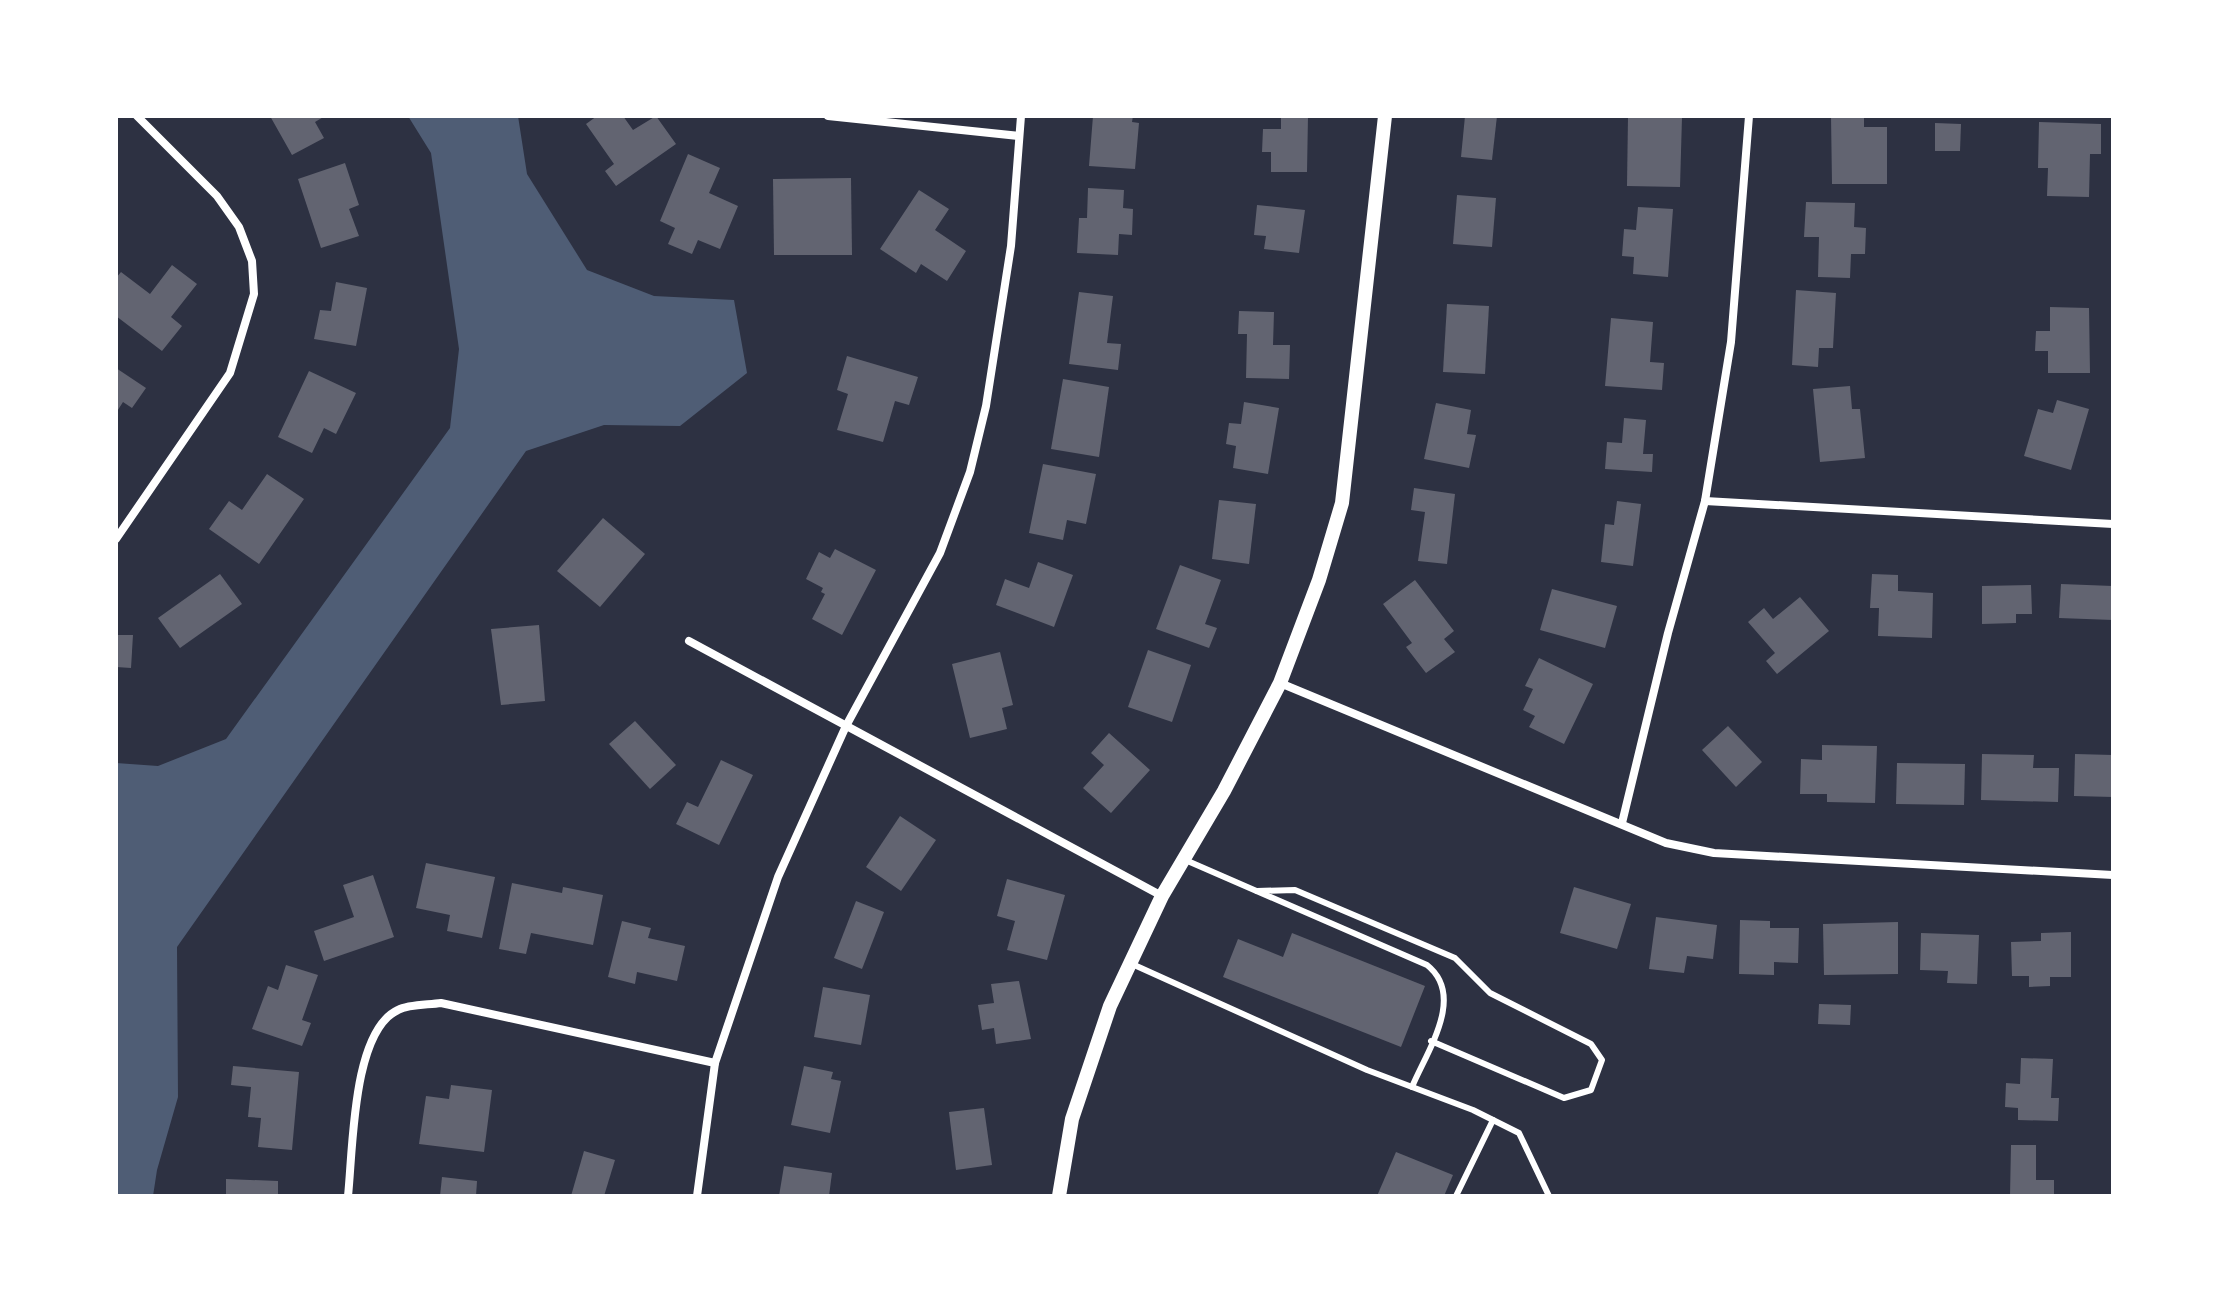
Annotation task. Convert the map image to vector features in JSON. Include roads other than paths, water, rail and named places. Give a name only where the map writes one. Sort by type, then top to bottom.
[{"type":"street","points":[[116,539],[230,373],[254,294],[252,261],[239,227],[217,196],[137,116]]},
{"type":"street","points":[[828,116],[1019,136]]},
{"type":"street","points":[[697,1196],[715,1063],[778,877],[846,726],[940,553],[970,472],[986,406],[1011,246],[1021,116]]},
{"type":"street","points":[[1059,1196],[1072,1119],[1110,1006],[1162,896],[1280,683],[1342,503],[1385,116]]},
{"type":"street","points":[[1622,823],[1668,633],[1705,501],[1731,342],[1749,116]]},
{"type":"street","points":[[1705,501],[2113,524]]},
{"type":"street","points":[[689,641],[1162,896]]},
{"type":"street","points":[[1280,683],[1666,843],[1714,853],[2113,875]]},
{"type":"street","points":[[348,1196],[361,1075],[374,1032],[401,1009],[441,1003],[715,1063]]},
{"type":"lane","points":[[1183,859],[1427,965],[1436,972],[1443,981],[1446,999],[1412,1087]]},
{"type":"lane","points":[[1257,891],[1295,890],[1455,958],[1490,993],[1591,1044],[1602,1060],[1591,1090],[1564,1098],[1431,1041]]},
{"type":"lane","points":[[1130,963],[1519,1133],[1549,1196]]},
{"type":"lane","points":[[1456,1196],[1493,1120]]},
{"type":"water","points":[[408,116],[518,116],[527,174],[587,270],[654,296],[734,300],[747,373],[680,426],[604,425],[526,451],[177,947],[178,1097],[157,1170],[153,1196],[116,1196],[116,763],[158,766],[226,739],[450,428],[459,349],[431,153]]}]
